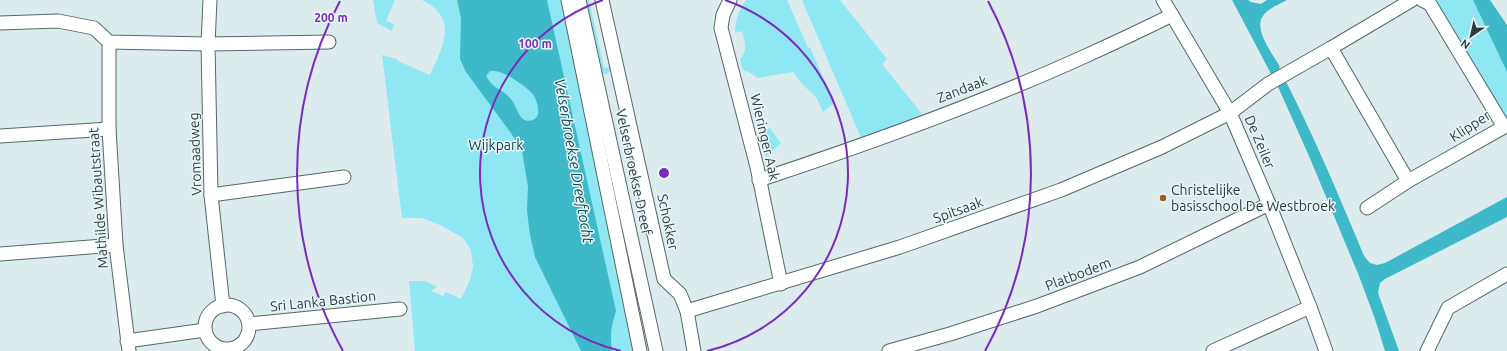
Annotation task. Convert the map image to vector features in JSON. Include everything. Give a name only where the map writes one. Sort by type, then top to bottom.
[{"type":"street","name":"Vromaadweg","points":[[210,0],[208,44],[211,195],[223,306]]},
{"type":"street","points":[[568,0],[640,351]]},
{"type":"street","name":"Velserbroekse Dreef","points":[[579,0],[656,351]]},
{"type":"street","name":"Schokker","points":[[602,0],[664,278],[680,294],[687,311],[694,351]]},
{"type":"street","name":"Wieringer Aak","points":[[730,0],[723,14],[722,28],[757,168],[781,284]]},
{"type":"street","name":"De Zeiler","points":[[1163,0],[1230,113],[1269,204],[1326,351]]},
{"type":"street","points":[[1230,113],[1268,84],[1412,0]]},
{"type":"street","name":"Klipper","points":[[1367,208],[1408,182],[1504,127],[1430,4],[1422,0]]},
{"type":"street","name":"Zandaak","points":[[759,180],[858,147],[1010,88],[1080,59],[1172,15]]},
{"type":"street","points":[[0,23],[58,21],[94,28],[109,42],[208,44],[329,42]]},
{"type":"street","name":"Mathilde Wibautstraat","points":[[109,42],[109,129],[116,245],[128,346]]},
{"type":"street","points":[[1331,48],[1408,182]]},
{"type":"street","name":"Spitsaak","points":[[687,311],[900,247],[1061,190],[1162,148],[1230,113]]},
{"type":"street","points":[[0,136],[109,129]]},
{"type":"street","points":[[211,195],[344,177]]},
{"type":"street","name":"Platbodem","points":[[890,351],[950,334],[1037,306],[1140,267],[1269,204]]},
{"type":"street","points":[[0,254],[116,245]]},
{"type":"street","points":[[1427,351],[1448,308],[1507,274]]},
{"type":"street","points":[[223,306],[233,306],[240,309],[245,314],[249,324],[249,330],[245,341],[240,346],[230,350],[223,349],[212,344],[205,330],[206,321],[210,313],[216,308],[223,306]]},
{"type":"street","points":[[1213,351],[1310,307]]},
{"type":"street","name":"Sri Lanka Bastion","points":[[249,324],[400,309]]},
{"type":"street","points":[[128,346],[205,330]]},
{"type":"green space","points":[[373,0],[395,0],[386,21],[394,24],[392,31],[377,23]]},
{"type":"green space","name":"Wijkpark","points":[[422,0],[566,0],[640,351],[415,351],[409,281],[425,281],[437,287],[431,291],[443,296],[446,292],[461,299],[470,280],[473,267],[471,250],[463,238],[440,225],[422,218],[402,218],[382,55],[397,59],[398,61],[430,75],[443,43],[445,33],[441,15],[434,7]]},
{"type":"green space","points":[[583,0],[589,0],[604,68],[611,67],[607,74],[601,73]]},
{"type":"green space","points":[[746,0],[787,0],[808,48],[810,47],[834,103],[823,112],[816,97],[803,85],[793,72],[758,78],[743,70],[740,59],[744,53],[745,42],[742,31],[735,33],[735,28],[738,15]]},
{"type":"green space","points":[[802,0],[840,0],[887,59],[882,64],[922,114],[909,120],[909,122],[862,140]]},
{"type":"green space","points":[[1434,0],[1473,0],[1507,72],[1506,118]]},
{"type":"green space","points":[[770,128],[781,143],[766,157],[760,132]]},
{"type":"water","name":"Velserbroekse Dreeftocht","points":[[457,0],[547,0],[616,311],[611,331],[612,351],[581,351],[535,257],[527,211],[528,187],[522,151],[511,133],[466,72],[460,59],[461,18]],"holes":[[[490,71],[499,72],[510,77],[532,93],[538,107],[538,114],[536,118],[527,121],[521,117],[510,98],[489,81],[486,76]]]},
{"type":"water","points":[[1232,0],[1248,0],[1261,4],[1267,0],[1287,0],[1265,13],[1260,28],[1262,35],[1280,67],[1279,68],[1334,185],[1364,256],[1370,263],[1377,265],[1385,263],[1507,197],[1507,217],[1385,279],[1380,283],[1378,293],[1399,351],[1385,351],[1359,276],[1309,156],[1279,89]]},
{"type":"water","points":[[1473,0],[1490,0],[1507,25],[1507,72]]},
{"type":"place","name":"Christelijke basisschool De Westbroek","points":[[1163,198]]}]
